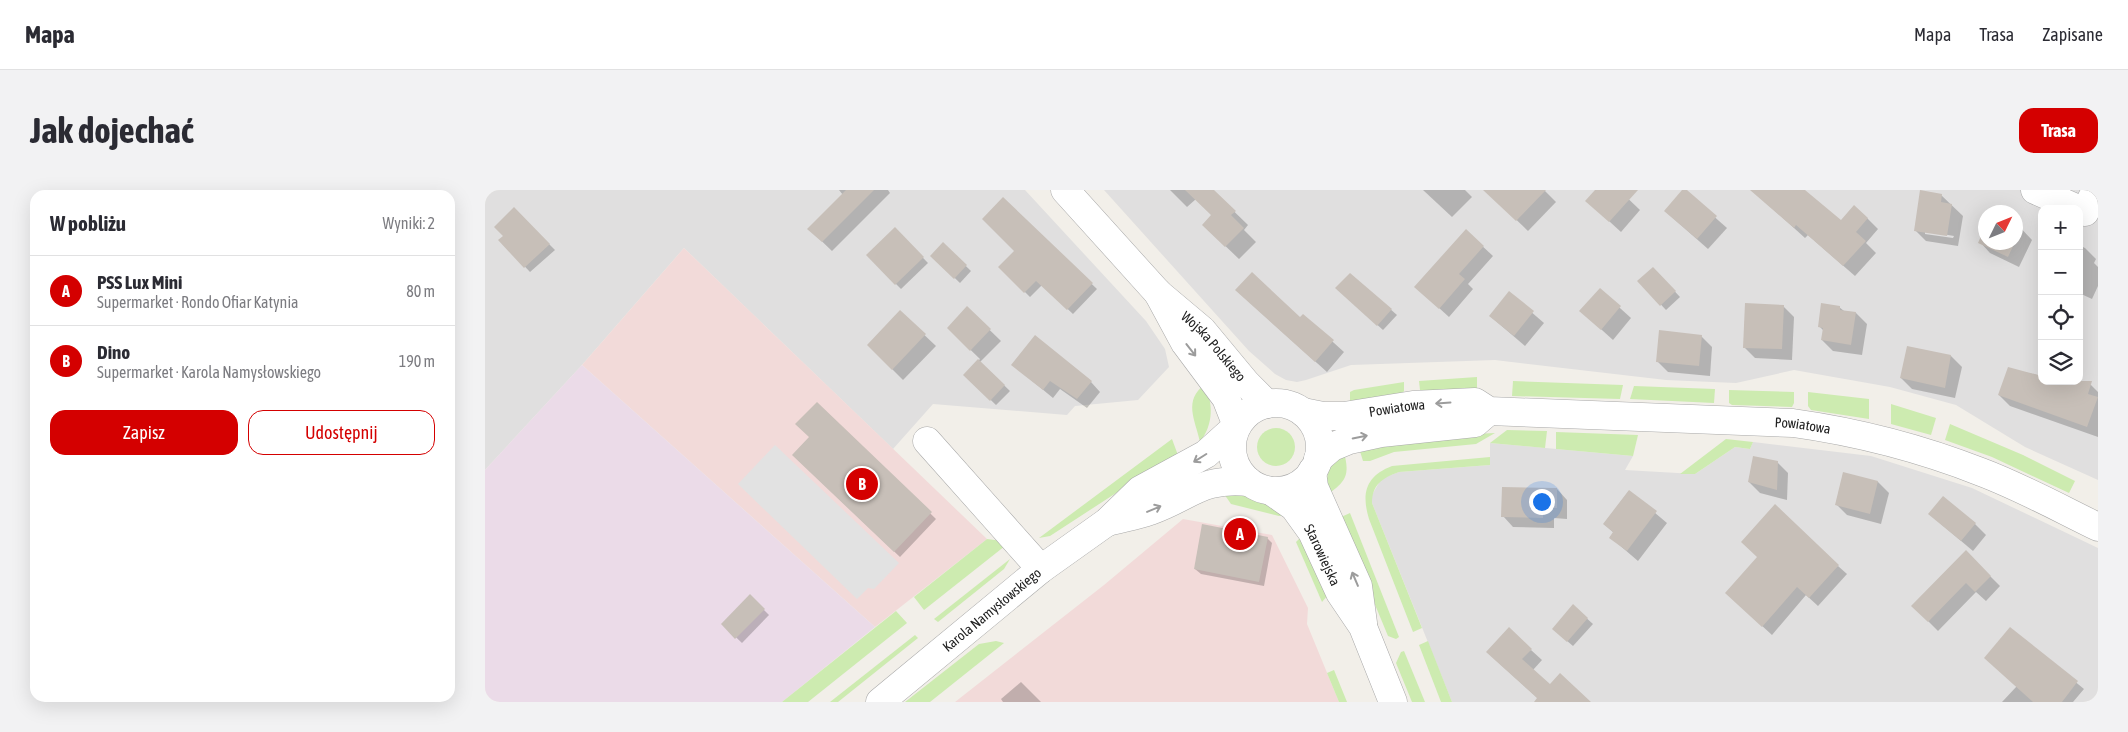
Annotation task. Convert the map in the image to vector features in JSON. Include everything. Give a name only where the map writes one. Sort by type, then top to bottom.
[{"type":"street","points":[[2035,190],[2087,208]]},
{"type":"street","name":"Wojska Polskiego","points":[[1077,194],[1158,293],[1202,330],[1246,383],[1267,404]]},
{"type":"street","name":"Wojska Polskiego","points":[[1158,293],[1185,343],[1222,392],[1237,426]]},
{"type":"street","name":"Powiatowa","points":[[1303,412],[1323,416],[1344,416],[1413,405],[1475,402],[1489,411],[1793,424],[1843,431],[1921,451],[1975,469],[2098,527]]},
{"type":"street","points":[[1279,403],[1292,406],[1303,412],[1312,422],[1318,434],[1320,447],[1315,465],[1295,487],[1283,490],[1260,486],[1241,473],[1235,463],[1232,452],[1232,438],[1244,416],[1255,408],[1279,403]]},
{"type":"street","name":"Powiatowa","points":[[1315,465],[1331,447],[1349,440],[1390,432],[1475,423],[1489,411]]},
{"type":"street","name":"Karola Namysłowskiego","points":[[880,702],[1041,569],[1107,522],[1140,490],[1206,454],[1237,426]]},
{"type":"street","points":[[927,441],[1041,569]]},
{"type":"street","name":"Starowiejska","points":[[1315,465],[1314,487],[1359,586],[1363,627]]},
{"type":"street","name":"Karola Namysłowskiego","points":[[1107,522],[1150,511],[1202,486],[1222,481],[1260,486]]},
{"type":"street","name":"Starowiejska","points":[[1260,486],[1294,507],[1305,521],[1340,593],[1363,627],[1393,702]]},
{"type":"shaded area","points":[[485,190],[1025,190],[1146,321],[1165,349],[1169,367],[1138,400],[1075,406],[1067,415],[933,404],[893,449],[684,248],[582,365],[485,470]]},
{"type":"shaded area","points":[[1104,190],[2098,190],[2098,480],[2025,447],[1956,405],[1890,387],[1794,370],[1736,383],[1666,380],[1495,360],[1351,365],[1297,382],[1286,380],[1275,374],[1249,351]]},
{"type":"shaded area","points":[[684,248],[987,539],[875,627],[582,365]]},
{"type":"shaded area","points":[[582,365],[875,627],[782,702],[485,702],[485,470]]},
{"type":"shaded area","points":[[1753,442],[1871,456],[1972,488],[2098,548],[2098,702],[1452,702],[1372,503],[1372,495],[1380,481],[1399,472],[1490,465],[1490,443],[1633,456],[1625,470],[1695,474],[1735,447],[1750,449]]},
{"type":"shaded area","points":[[775,445],[899,563],[874,589],[868,588],[857,599],[738,484]]},
{"type":"shaded area","points":[[1183,519],[1272,535],[1308,608],[1307,624],[1339,702],[955,702],[1104,585]]},
{"type":"green space","points":[[1477,377],[1477,388],[1474,392],[1426,394],[1420,390],[1419,381]]},
{"type":"green space","points":[[1513,381],[1623,385],[1620,399],[1512,396]]},
{"type":"green space","points":[[1404,382],[1404,391],[1400,397],[1350,404],[1350,392],[1354,390]]},
{"type":"green space","points":[[1205,384],[1210,399],[1211,414],[1208,428],[1200,442],[1192,404],[1198,390]]},
{"type":"green space","points":[[1634,386],[1715,389],[1714,403],[1630,399]]},
{"type":"green space","points":[[1729,390],[1794,392],[1794,403],[1792,407],[1732,405],[1729,403]]},
{"type":"green space","points":[[1808,392],[1869,399],[1869,419],[1811,410],[1808,406]]},
{"type":"green space","points":[[1891,404],[1936,418],[1931,435],[1891,424]]},
{"type":"green space","points":[[1950,424],[2023,455],[2075,481],[2069,493],[1992,457],[1945,440]]},
{"type":"green space","points":[[1276,428],[1290,433],[1295,447],[1290,461],[1276,466],[1262,461],[1257,447],[1262,433]]},
{"type":"green space","points":[[1507,430],[1547,431],[1545,448],[1490,443]]},
{"type":"green space","points":[[1556,432],[1638,435],[1633,456],[1556,449]]},
{"type":"green space","points":[[1495,433],[1476,444],[1394,452],[1370,461],[1363,461],[1359,448],[1454,435]]},
{"type":"green space","points":[[1172,439],[1179,458],[1133,482],[1050,536],[1039,538]]},
{"type":"green space","points":[[1726,439],[1753,442],[1750,449],[1735,447],[1695,474],[1680,474]]},
{"type":"green space","points":[[1344,452],[1347,467],[1345,477],[1339,486],[1327,495],[1329,470]]},
{"type":"green space","points":[[1490,457],[1490,465],[1399,472],[1379,483],[1374,491],[1372,503],[1422,628],[1413,632],[1369,519],[1366,501],[1368,486],[1376,475],[1392,466]]},
{"type":"green space","points":[[1222,491],[1271,506],[1286,515],[1279,516],[1231,504]]},
{"type":"green space","points":[[1350,513],[1399,637],[1396,639],[1388,636],[1339,518]]},
{"type":"green space","points":[[1302,536],[1328,595],[1322,602],[1296,542]]},
{"type":"green space","points":[[987,539],[1010,542],[924,610],[914,597]]},
{"type":"green space","points":[[1010,559],[1004,569],[938,622],[934,619]]},
{"type":"green space","points":[[896,611],[907,623],[808,702],[782,702]]},
{"type":"green space","points":[[915,635],[918,638],[838,702],[830,702]]},
{"type":"green space","points":[[996,641],[1004,643],[930,702],[905,702],[979,644]]},
{"type":"green space","points":[[1428,641],[1452,702],[1441,702],[1419,645]]},
{"type":"green space","points":[[1404,651],[1425,702],[1412,702],[1396,663],[1401,652]]},
{"type":"green space","points":[[1334,670],[1347,702],[1339,702],[1327,673]]},
{"type":"building","points":[[846,190],[874,190],[822,242],[807,229]]},
{"type":"building","points":[[1185,190],[1214,190],[1236,211],[1231,215],[1244,228],[1225,247],[1202,225],[1211,215]]},
{"type":"building","points":[[1483,190],[1546,190],[1516,221]]},
{"type":"building","points":[[1595,190],[1638,190],[1609,222],[1585,201]]},
{"type":"building","points":[[1682,190],[1687,190],[1717,216],[1697,239],[1664,211]]},
{"type":"building","points":[[1750,190],[1805,190],[1841,220],[1854,205],[1868,218],[1856,232],[1866,241],[1843,266],[1796,225],[1794,228]]},
{"type":"building","points":[[1920,190],[1942,194],[1941,202],[1952,204],[1947,236],[1914,231]]},
{"type":"building","points":[[1003,197],[1093,283],[1067,310],[1036,281],[1024,293],[998,267],[1014,251],[982,219]]},
{"type":"building","points":[[514,207],[550,244],[524,268],[498,240],[503,236],[494,227]]},
{"type":"building","points":[[895,227],[924,257],[895,285],[866,255]]},
{"type":"building","points":[[1466,229],[1484,246],[1459,274],[1465,279],[1439,309],[1414,287]]},
{"type":"building","points":[[943,242],[967,265],[954,279],[930,256]]},
{"type":"building","points":[[1993,250],[2011,250],[2008,257]]},
{"type":"building","points":[[1653,267],[1676,291],[1660,306],[1637,281]]},
{"type":"building","points":[[1252,272],[1300,317],[1303,314],[1334,340],[1315,362],[1235,290]]},
{"type":"building","points":[[1350,273],[1392,309],[1377,326],[1335,288]]},
{"type":"building","points":[[1600,288],[1621,306],[1601,330],[1579,311]]},
{"type":"building","points":[[1509,291],[1534,311],[1514,336],[1489,316]]},
{"type":"building","points":[[1745,303],[1784,305],[1782,349],[1743,348]]},
{"type":"building","points":[[1821,303],[1840,306],[1840,310],[1856,312],[1851,345],[1821,340],[1823,328],[1818,327]]},
{"type":"building","points":[[967,306],[991,329],[970,351],[947,328]]},
{"type":"building","points":[[900,310],[926,334],[892,370],[867,345]]},
{"type":"building","points":[[1659,330],[1702,335],[1699,366],[1656,362]]},
{"type":"building","points":[[1035,335],[1092,381],[1077,399],[1050,381],[1043,390],[1011,365]]},
{"type":"building","points":[[1907,346],[1951,355],[1945,388],[1900,378]]},
{"type":"building","points":[[978,359],[1005,385],[990,401],[963,375]]},
{"type":"building","points":[[2008,367],[2038,375],[2038,385],[2083,385],[2083,381],[2092,381],[2088,394],[2098,397],[2087,427],[1998,395]]},
{"type":"building","points":[[817,402],[932,512],[894,552],[792,455],[809,437],[795,424]]},
{"type":"building","points":[[1753,456],[1778,461],[1777,490],[1748,482]]},
{"type":"building","points":[[1843,472],[1878,481],[1870,514],[1835,505]]},
{"type":"building","points":[[1502,487],[1557,488],[1557,508],[1543,508],[1543,518],[1501,517]]},
{"type":"building","points":[[1629,490],[1657,511],[1627,551],[1609,538],[1613,532],[1603,524]]},
{"type":"building","points":[[1943,496],[1976,523],[1961,541],[1928,514]]},
{"type":"building","points":[[1775,504],[1839,565],[1809,598],[1797,587],[1762,627],[1725,593],[1757,557],[1741,542]]},
{"type":"building","points":[[1202,524],[1268,537],[1259,582],[1194,569]]},
{"type":"building","points":[[1966,550],[1991,576],[1975,592],[1966,583],[1928,622],[1911,606]]},
{"type":"building","points":[[750,594],[765,609],[735,639],[721,624]]},
{"type":"building","points":[[1573,604],[1588,618],[1567,642],[1552,629]]},
{"type":"building","points":[[1509,627],[1532,649],[1522,659],[1550,684],[1560,673],[1591,702],[1534,702],[1537,698],[1486,652]]},
{"type":"building","points":[[2010,627],[2078,681],[2062,702],[2033,702],[1984,658]]},
{"type":"place","name":"Dino","points":[[862,484]]},
{"type":"place","name":"PSS Lux Mini","points":[[1240,534]]}]
